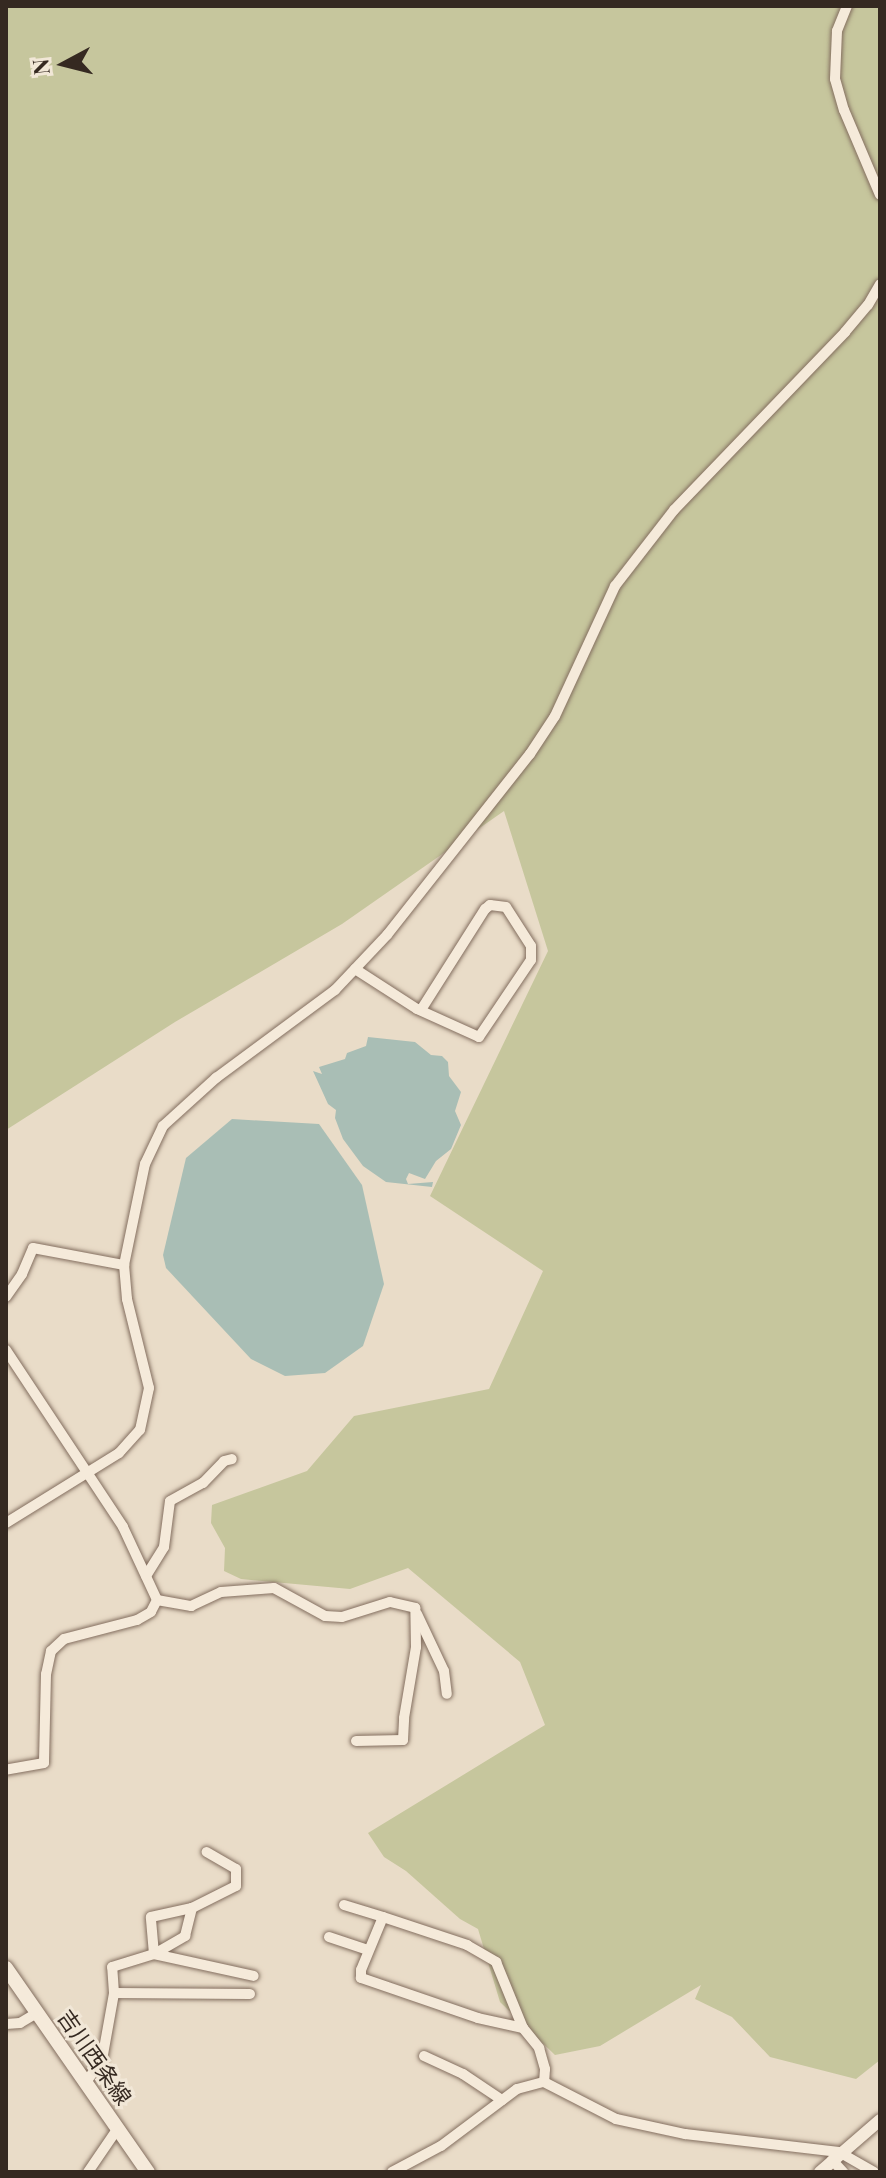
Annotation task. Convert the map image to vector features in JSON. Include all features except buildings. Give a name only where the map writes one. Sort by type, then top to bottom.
[{"type":"main road","name":"吉川西条線","points":[[6,1968],[148,2172]]},
{"type":"street","points":[[847,6],[837,31],[835,79],[844,110],[880,195]]},
{"type":"street","points":[[6,1523],[87,1474],[131,1443],[140,1430],[149,1401],[147,1375],[127,1299],[124,1265],[145,1164],[163,1126],[216,1078],[335,990],[387,935],[530,754],[555,716],[615,586],[674,510],[845,332],[868,305],[880,284]]},
{"type":"street","points":[[355,969],[421,1010],[479,1037],[531,960],[531,946],[506,907],[490,905],[485,909],[421,1010]]},
{"type":"street","points":[[6,1297],[22,1274],[33,1248],[124,1265]]},
{"type":"street","points":[[6,1350],[123,1527],[157,1600]]},
{"type":"street","points":[[146,1576],[164,1547],[170,1501],[203,1483],[224,1461],[232,1459]]},
{"type":"street","points":[[157,1600],[191,1606],[221,1592],[250,1587],[274,1588],[325,1616],[342,1617],[390,1602],[415,1608]]},
{"type":"street","points":[[6,1770],[44,1763],[46,1674],[51,1651],[75,1635],[137,1620],[151,1612],[157,1600]]},
{"type":"street","points":[[415,1608],[444,1671],[447,1694]]},
{"type":"street","points":[[356,1741],[403,1740],[416,1647],[415,1608]]},
{"type":"street","points":[[154,1954],[151,1917],[192,1908],[236,1886],[236,1869],[207,1852]]},
{"type":"street","points":[[344,1905],[467,1945],[496,1962],[523,2028],[539,2048],[545,2069],[544,2082]]},
{"type":"street","points":[[86,2082],[102,2060],[114,1993],[112,1967],[154,1954],[185,1936],[192,1908]]},
{"type":"street","points":[[383,1917],[368,1950],[361,1978],[478,2018],[523,2028]]},
{"type":"street","points":[[329,1937],[368,1950]]},
{"type":"street","points":[[154,1954],[254,1976]]},
{"type":"street","points":[[114,1993],[250,1994]]},
{"type":"street","points":[[6,2024],[20,2023],[38,2012]]},
{"type":"street","points":[[424,2056],[463,2074],[502,2100]]},
{"type":"street","points":[[392,2172],[441,2146],[517,2089],[544,2082],[630,2122],[713,2138],[857,2159],[874,2172]]},
{"type":"street","points":[[820,2172],[880,2120]]},
{"type":"street","points":[[88,2172],[118,2128]]},
{"type":"street","points":[[835,2156],[843,2172]]},
{"type":"green space","points":[[6,6],[880,6],[880,2060],[856,2079],[770,2057],[732,2017],[695,1999],[701,1985],[600,2046],[555,2055],[500,2002],[478,1929],[460,1919],[406,1871],[384,1857],[368,1833],[545,1725],[520,1662],[408,1568],[350,1589],[241,1579],[224,1571],[225,1548],[211,1523],[212,1505],[307,1471],[354,1416],[489,1389],[543,1271],[430,1196],[548,951],[504,811],[342,924],[175,1022],[6,1130]]},
{"type":"shaded area","points":[[368,1037],[415,1042],[431,1055],[442,1056],[448,1062],[449,1076],[461,1092],[455,1111],[461,1125],[451,1149],[436,1161],[425,1179],[409,1173],[406,1179],[408,1184],[433,1182],[432,1187],[386,1182],[363,1166],[343,1139],[335,1118],[336,1110],[328,1104],[313,1071],[322,1074],[319,1067],[345,1059],[347,1053],[366,1046]]},
{"type":"shaded area","points":[[232,1119],[319,1124],[362,1185],[384,1284],[363,1346],[325,1373],[285,1376],[251,1359],[166,1268],[163,1255],[186,1158]]}]
